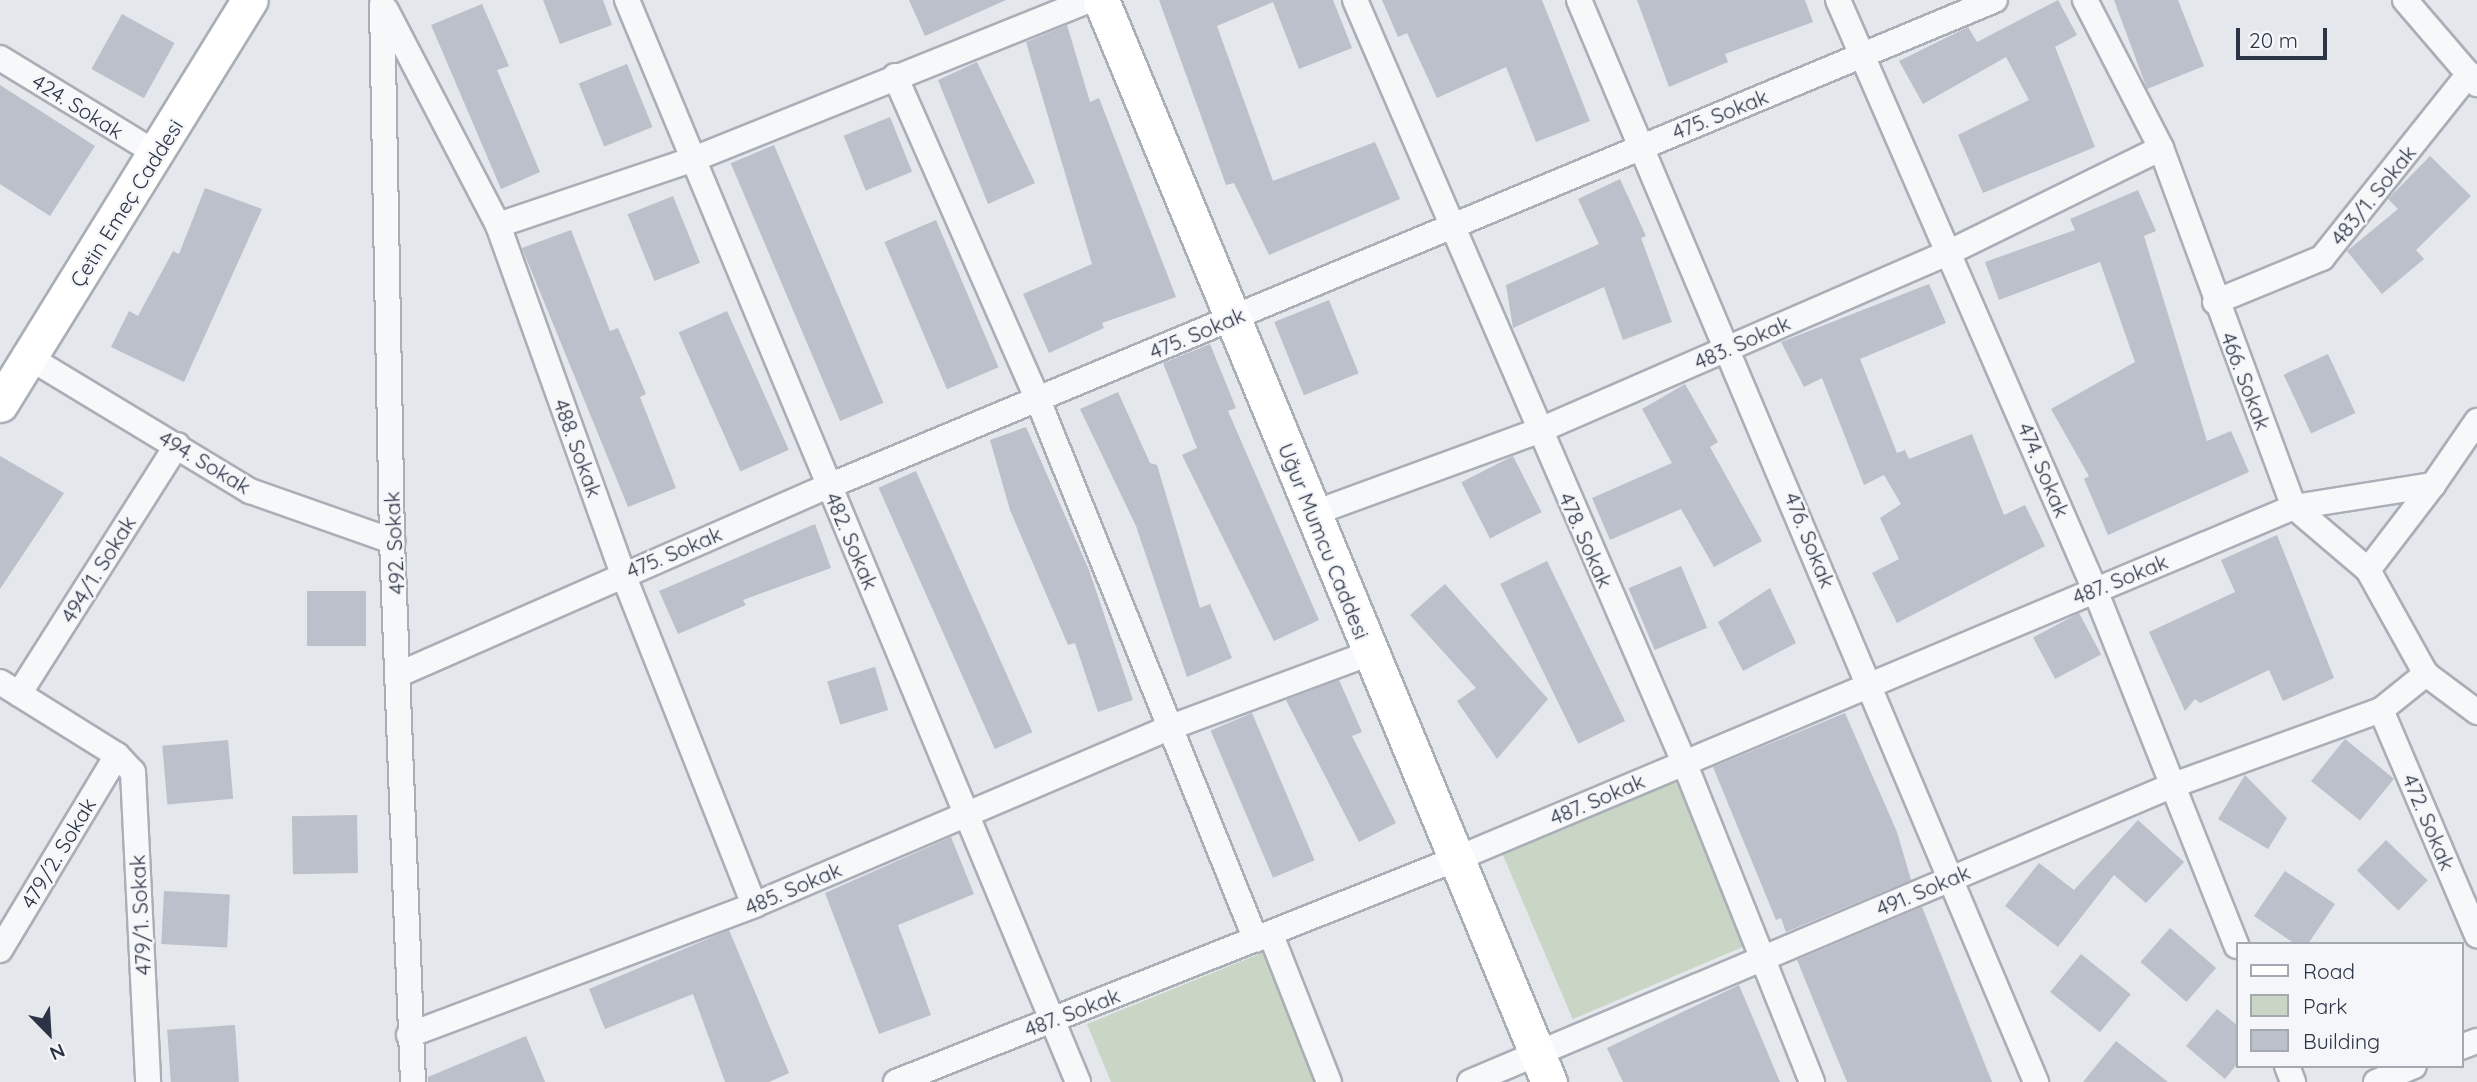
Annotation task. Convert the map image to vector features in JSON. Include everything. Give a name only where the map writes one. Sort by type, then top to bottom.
[{"type":"street","name":"Çetin Emeç Caddesi","points":[[2,395],[30,358],[250,0]]},
{"type":"street","name":"482. Sokak","points":[[627,0],[1079,1082]]},
{"type":"street","points":[[498,225],[694,159],[895,76],[1090,0]]},
{"type":"street","name":"Uğur Mumcu Caddesi","points":[[1101,0],[1543,1068]]},
{"type":"street","name":"478. Sokak","points":[[1355,0],[1538,431],[1684,762],[1812,1082]]},
{"type":"street","name":"476. Sokak","points":[[1580,0],[1640,146],[1730,347],[2036,1082]]},
{"type":"street","name":"474. Sokak","points":[[1838,0],[2095,590],[2236,944]]},
{"type":"street","name":"475. Sokak","points":[[402,673],[829,486],[1640,146],[1862,58],[1995,0]]},
{"type":"street","name":"466. Sokak","points":[[2085,0],[2161,148],[2215,302],[2294,507],[2368,570],[2426,674],[2477,712]]},
{"type":"street","points":[[2405,0],[2473,79]]},
{"type":"street","name":"488. Sokak","points":[[381,2],[498,225],[623,574],[754,905]]},
{"type":"street","name":"492. Sokak","points":[[381,2],[392,541],[402,673],[409,1035],[413,1082]]},
{"type":"street","name":"424. Sokak","points":[[0,58],[157,154]]},
{"type":"street","points":[[895,76],[1038,400],[1171,727],[1329,1082]]},
{"type":"street","name":"483/1. Sokak","points":[[2215,302],[2322,258],[2473,79]]},
{"type":"street","name":"483. Sokak","points":[[1314,513],[1538,431],[1950,252],[2161,148]]},
{"type":"street","name":"494. Sokak","points":[[30,358],[250,491],[392,541]]},
{"type":"street","points":[[2368,570],[2433,485],[2477,421]]},
{"type":"street","name":"494/1. Sokak","points":[[9,688],[177,445]]},
{"type":"street","name":"487. Sokak","points":[[896,1082],[1456,859],[1868,682],[2294,507],[2433,485]]},
{"type":"street","name":"485. Sokak","points":[[409,1035],[754,905],[1171,727],[1370,653]]},
{"type":"street","name":"491. Sokak","points":[[1470,1082],[1543,1068],[1764,959],[1951,878],[2171,786],[2381,710],[2426,674]]},
{"type":"street","points":[[9,688],[117,755]]},
{"type":"street","name":"472. Sokak","points":[[2381,710],[2477,935]]},
{"type":"street","name":"479/2. Sokak","points":[[0,950],[117,755]]},
{"type":"street","name":"479/1. Sokak","points":[[117,755],[133,772],[148,1082]]},
{"type":"street","points":[[2376,1082],[2409,1068]]},
{"type":"green space","points":[[1680,778],[1750,944],[1573,1019],[1502,853]]},
{"type":"green space","points":[[1264,952],[1317,1082],[1111,1082],[1087,1024]]},
{"type":"building","points":[[543,0],[603,0],[612,25],[560,44]]},
{"type":"building","points":[[909,0],[1006,0],[925,36]]},
{"type":"building","points":[[1159,0],[1333,0],[1352,48],[1299,69],[1273,2],[1217,26],[1273,181],[1375,142],[1400,199],[1269,255],[1234,183],[1226,185]]},
{"type":"building","points":[[1382,0],[1542,0],[1590,121],[1536,142],[1506,67],[1437,98],[1407,33],[1398,37]]},
{"type":"building","points":[[1637,0],[1805,0],[1813,22],[1725,54],[1728,62],[1669,87]]},
{"type":"building","points":[[2058,0],[2077,35],[2055,47],[2095,147],[1983,193],[1958,135],[2029,100],[2006,57],[1923,104],[1899,61],[1968,27],[1977,42]]},
{"type":"building","points":[[2114,0],[2178,0],[2204,66],[2147,89]]},
{"type":"building","points":[[482,4],[509,66],[497,70],[540,172],[501,189],[431,25]]},
{"type":"building","points":[[122,14],[174,43],[144,98],[91,69]]},
{"type":"building","points":[[1067,25],[1090,102],[1099,98],[1176,297],[1102,323],[1104,328],[1049,353],[1023,294],[1092,264],[1026,42]]},
{"type":"building","points":[[977,62],[1035,183],[988,204],[938,80]]},
{"type":"building","points":[[627,64],[652,127],[604,147],[579,83]]},
{"type":"building","points":[[0,85],[95,146],[50,216],[0,184]]},
{"type":"building","points":[[890,117],[912,172],[866,190],[844,136]]},
{"type":"building","points":[[774,145],[883,403],[840,421],[731,163]]},
{"type":"building","points":[[2430,156],[2471,196],[2416,250],[2424,259],[2382,294],[2347,251],[2398,209],[2388,199]]},
{"type":"building","points":[[1620,179],[1646,236],[1641,238],[1672,322],[1623,340],[1604,287],[1513,328],[1506,285],[1599,244],[1578,199]]},
{"type":"building","points":[[205,188],[262,209],[184,382],[111,347],[129,311],[138,316],[173,251],[179,254]]},
{"type":"building","points":[[2138,190],[2156,231],[2144,236],[2207,441],[2231,431],[2249,472],[2108,535],[2084,479],[2089,476],[2051,409],[2135,362],[2100,262],[1999,300],[1985,262],[2075,230],[2070,219]]},
{"type":"building","points":[[673,196],[700,263],[655,281],[628,214]]},
{"type":"building","points":[[936,220],[999,367],[947,389],[884,242]]},
{"type":"building","points":[[571,230],[610,331],[618,328],[646,394],[640,397],[676,488],[628,507],[522,248]]},
{"type":"building","points":[[1929,284],[1946,323],[1860,359],[1897,453],[1905,450],[1909,459],[1972,434],[2004,515],[2025,505],[2045,546],[1897,623],[1872,573],[1899,559],[1880,518],[1901,504],[1884,475],[1864,485],[1822,378],[1804,387],[1781,342]]},
{"type":"building","points":[[1329,300],[1359,373],[1304,395],[1274,322]]},
{"type":"building","points":[[727,311],[789,450],[740,471],[679,333]]},
{"type":"building","points":[[1210,344],[1236,408],[1228,411],[1319,620],[1274,641],[1182,455],[1197,448],[1163,363]]},
{"type":"building","points":[[2328,354],[2355,413],[2311,434],[2284,375]]},
{"type":"building","points":[[1685,384],[1718,442],[1710,447],[1762,541],[1714,567],[1681,509],[1610,540],[1592,498],[1672,463],[1642,409]]},
{"type":"building","points":[[1118,392],[1150,463],[1157,465],[1200,608],[1210,604],[1232,658],[1187,677],[1136,526],[1080,409]]},
{"type":"building","points":[[1026,427],[1089,570],[1133,700],[1098,712],[1075,643],[1068,645],[1010,510],[990,440]]},
{"type":"building","points":[[0,456],[64,493],[0,589]]},
{"type":"building","points":[[1513,456],[1542,512],[1490,538],[1461,482]]},
{"type":"building","points":[[916,471],[1032,732],[995,749],[879,488]]},
{"type":"building","points":[[815,524],[831,568],[743,600],[746,605],[678,634],[659,591]]},
{"type":"building","points":[[2277,535],[2334,678],[2283,701],[2269,670],[2200,703],[2195,699],[2185,711],[2149,632],[2235,592],[2221,560]]},
{"type":"building","points":[[1547,561],[1625,721],[1578,744],[1500,584]]},
{"type":"building","points":[[1681,566],[1707,628],[1655,650],[1629,588]]},
{"type":"building","points":[[1445,584],[1548,699],[1497,759],[1457,701],[1476,688],[1410,615]]},
{"type":"building","points":[[1770,588],[1796,643],[1743,671],[1718,622]]},
{"type":"building","points":[[307,591],[366,591],[366,646],[307,646]]},
{"type":"building","points":[[2079,613],[2101,654],[2055,679],[2033,637]]},
{"type":"building","points":[[875,667],[888,710],[840,725],[827,682]]},
{"type":"building","points":[[1339,680],[1362,732],[1352,736],[1396,823],[1359,842],[1286,700]]},
{"type":"building","points":[[1252,713],[1315,860],[1273,878],[1211,731]]},
{"type":"building","points":[[1845,713],[1897,832],[1911,880],[1786,932],[1781,918],[1776,920],[1713,767]]},
{"type":"building","points":[[2345,739],[2394,779],[2360,821],[2311,781]]},
{"type":"building","points":[[228,740],[233,799],[167,805],[162,746]]},
{"type":"building","points":[[2245,775],[2287,818],[2268,849],[2218,819]]},
{"type":"building","points":[[357,815],[358,873],[293,874],[292,816]]},
{"type":"building","points":[[2138,820],[2184,862],[2146,903],[2114,875],[2058,947],[2005,906],[2039,863],[2074,890]]},
{"type":"building","points":[[951,837],[974,894],[898,925],[931,1015],[879,1034],[825,893]]},
{"type":"building","points":[[2386,840],[2428,880],[2399,911],[2357,870]]},
{"type":"building","points":[[2285,871],[2335,904],[2309,942],[2292,942],[2254,916]]},
{"type":"building","points":[[164,891],[230,894],[227,947],[161,944]]},
{"type":"building","points":[[1922,907],[1992,1082],[1847,1082],[1797,960]]},
{"type":"building","points":[[2170,928],[2216,968],[2187,1002],[2140,962]]},
{"type":"building","points":[[729,930],[789,1073],[769,1082],[725,1082],[693,994],[605,1029],[589,989]]},
{"type":"building","points":[[2081,954],[2131,994],[2100,1032],[2050,992]]},
{"type":"building","points":[[1739,985],[1780,1082],[1623,1082],[1607,1048]]},
{"type":"building","points":[[2217,1009],[2236,1024],[2236,1065],[2225,1079],[2186,1046]]},
{"type":"building","points":[[235,1025],[239,1082],[171,1082],[167,1030]]},
{"type":"building","points":[[526,1036],[545,1082],[428,1082],[428,1077]]},
{"type":"building","points":[[2116,1041],[2168,1082],[2083,1082]]}]
